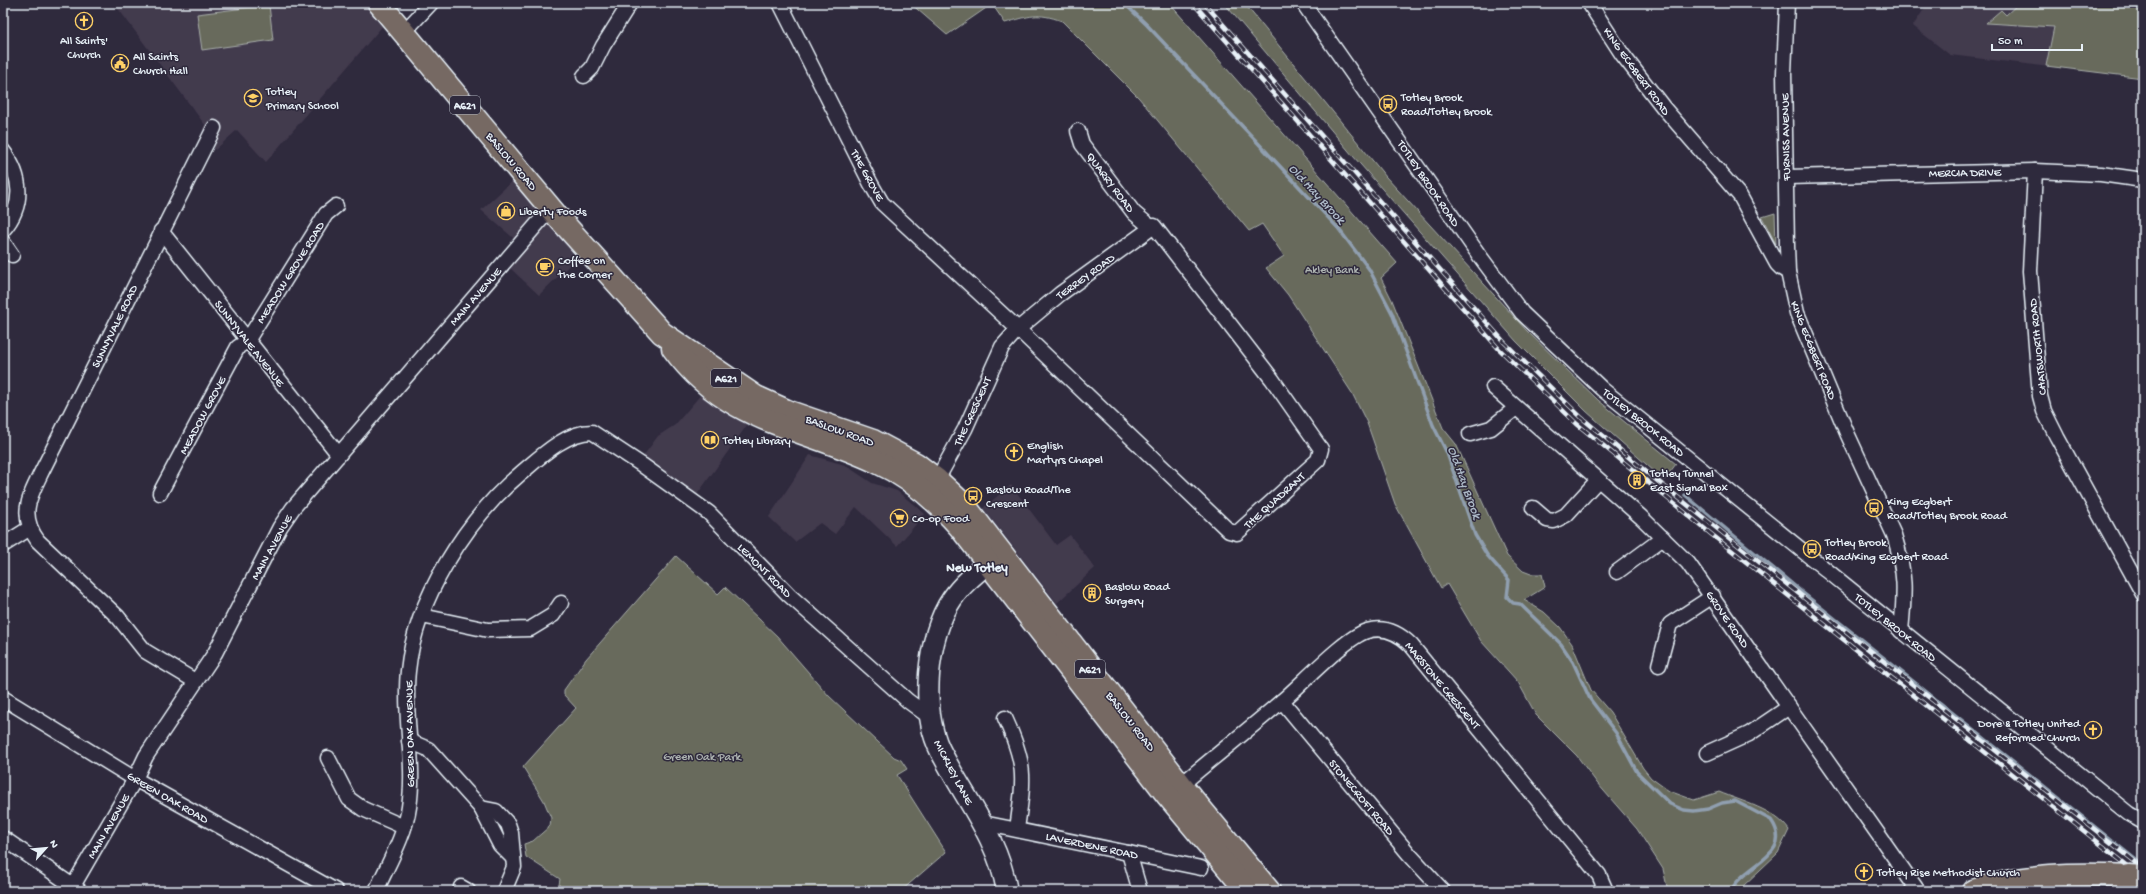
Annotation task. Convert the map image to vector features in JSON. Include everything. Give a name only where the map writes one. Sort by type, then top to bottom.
[{"type":"main road","name":"BASLOW ROAD","points":[[379,3],[551,208],[662,333],[696,355],[740,388],[756,397],[788,412],[872,441],[916,464],[932,487]]},
{"type":"main road","name":"A621","points":[[932,487],[960,527],[995,557]]},
{"type":"main road","name":"BASLOW ROAD","points":[[995,557],[1056,626],[1175,790],[1269,891]]},
{"type":"main road","name":"A621","points":[[1175,790],[1247,891]]},
{"type":"main road","points":[[1973,891],[2014,880],[2043,876],[2131,876]]},
{"type":"street","points":[[404,32],[431,3]]},
{"type":"street","points":[[584,76],[592,68],[603,46],[630,3]]},
{"type":"street","name":"THE GROVE","points":[[780,3],[878,197],[893,214],[1018,329]]},
{"type":"street","name":"TOTLEY BROOK ROAD","points":[[1303,3],[1479,255],[1522,313],[1602,389],[2129,814],[2143,822]]},
{"type":"street","name":"KING ECGBERT ROAD","points":[[1589,3],[1622,54],[1663,107],[1735,190],[1750,211],[1777,264],[1780,268],[1788,272],[1797,313],[1847,433],[1894,535],[1900,555],[1905,588],[1901,631]]},
{"type":"street","name":"FURNISS AVENUE","points":[[1787,3],[1784,73],[1788,272]]},
{"type":"street","name":"SUNNYVALE ROAD","points":[[195,681],[145,651],[118,617],[38,541],[30,528],[27,513],[29,498],[161,231],[214,128]]},
{"type":"street","name":"QUARRY ROAD","points":[[1078,131],[1082,144],[1134,213],[1153,227]]},
{"type":"street","points":[[3,151],[16,172],[19,196],[12,217],[3,230]]},
{"type":"street","name":"MERCIA DRIVE","points":[[1786,177],[2035,171],[2101,174],[2143,180]]},
{"type":"street","name":"CHATSWORTH ROAD","points":[[2035,171],[2030,271],[2040,396],[2044,410],[2057,437],[2143,594]]},
{"type":"street","name":"MEADOW GROVE ROAD","points":[[247,341],[326,214],[336,206]]},
{"type":"street","name":"MAIN AVENUE","points":[[76,888],[146,756],[214,654],[286,517],[551,208]]},
{"type":"street","name":"THE QUADRANT","points":[[1018,329],[1228,531],[1238,533],[1318,460],[1321,449],[1258,360],[1153,227]]},
{"type":"street","name":"TERREY ROAD","points":[[1018,329],[1060,294],[1153,227]]},
{"type":"street","name":"SUNNYVALE AVENUE","points":[[161,231],[339,455]]},
{"type":"street","points":[[3,242],[12,255]]},
{"type":"street","name":"THE CRESCENT","points":[[932,487],[962,436],[1002,347],[1018,329]]},
{"type":"street","name":"MEADOW GROVE","points":[[160,492],[238,347],[247,341]]},
{"type":"street","name":"GROVE ROAD","points":[[1493,387],[1663,538],[1688,563],[1713,596],[1918,891]]},
{"type":"street","points":[[1470,434],[1491,428],[1516,408]]},
{"type":"street","name":"GREEN OAK AVENUE","points":[[376,891],[404,827],[411,786],[406,696],[411,645],[422,616],[443,570],[455,550],[498,494],[556,446],[578,434],[592,432]]},
{"type":"street","name":"LEMONT ROAD","points":[[592,432],[642,465],[709,513],[789,595],[908,701],[931,718]]},
{"type":"street","points":[[1533,508],[1547,520],[1561,518],[1598,480]]},
{"type":"street","points":[[3,545],[30,528]]},
{"type":"street","points":[[1617,572],[1663,538]]},
{"type":"street","name":"MICKLEY LANE","points":[[995,557],[956,594],[942,616],[932,656],[929,684],[931,718],[936,742],[983,823],[998,854],[1007,891]]},
{"type":"street","points":[[1659,665],[1670,624],[1713,596]]},
{"type":"street","points":[[422,616],[488,630],[530,629],[553,615],[561,603]]},
{"type":"street","name":"MARSTONE CRESCENT","points":[[1175,790],[1282,701],[1358,634],[1380,629],[1397,634],[1411,646],[1599,875],[1606,891]]},
{"type":"street","name":"GREEN OAK ROAD","points":[[3,698],[135,779],[336,891]]},
{"type":"street","name":"STONECROFT ROAD","points":[[1282,701],[1409,854],[1443,891]]},
{"type":"street","points":[[1707,753],[1749,734],[1789,707]]},
{"type":"street","points":[[1005,718],[1020,751],[1023,764],[1022,792],[1017,829]]},
{"type":"street","points":[[409,741],[420,745],[436,756],[481,808],[496,811],[508,824],[511,833],[514,867],[504,891]]},
{"type":"street","points":[[328,758],[349,799],[363,809],[404,827]]},
{"type":"street","name":"LAVERDENE ROAD","points":[[983,823],[1201,868]]},
{"type":"street","points":[[3,838],[76,888]]},
{"type":"street","points":[[1129,853],[1140,891]]},
{"type":"shaded area","name":"Totley Primary School","points":[[114,3],[367,3],[385,23],[266,162],[237,130],[215,150],[203,129],[205,125]]},
{"type":"shaded area","points":[[1928,3],[2143,3],[2143,78],[1950,55],[1913,26]]},
{"type":"shaded area","points":[[517,177],[582,253],[539,295],[510,268],[526,249],[481,210]]},
{"type":"shaded area","points":[[703,392],[750,421],[696,496],[642,458],[658,436],[675,425]]},
{"type":"shaded area","points":[[810,455],[845,465],[872,483],[897,491],[925,514],[897,546],[856,507],[835,534],[820,523],[795,542],[769,517]]},
{"type":"shaded area","points":[[1011,485],[1056,545],[1070,535],[1095,568],[1057,603],[983,508]]},
{"type":"green space","name":"Akley Bank","points":[[910,3],[1169,3],[1397,263],[1381,278],[1392,300],[1443,428],[1456,444],[1507,556],[1523,571],[1531,574],[1542,574],[1545,587],[1524,600],[1544,612],[1560,627],[1572,644],[1591,690],[1610,712],[1643,768],[1651,778],[1669,791],[1694,800],[1719,792],[1767,811],[1783,823],[1789,830],[1778,853],[1742,887],[1740,891],[1668,891],[1663,869],[1637,829],[1597,783],[1577,756],[1536,715],[1518,682],[1481,641],[1447,584],[1441,588],[1395,504],[1367,423],[1352,393],[1288,295],[1266,268],[1284,256],[1262,224],[1249,231],[1139,98],[1062,21],[1053,18],[1034,16],[1005,23],[992,4],[947,35]]},
{"type":"green space","points":[[1224,3],[1244,3],[1386,177],[1527,331],[1598,400],[1676,464],[1664,480],[1586,411],[1516,341],[1353,156]]},
{"type":"green space","points":[[2019,3],[2143,3],[2143,78],[2046,66],[2054,27],[1986,23],[2001,10],[2006,15]]},
{"type":"green space","points":[[269,5],[273,40],[202,50],[197,14]]},
{"type":"green space","points":[[1775,213],[1776,244],[1762,217]]},
{"type":"green space","name":"Green Oak Park","points":[[676,556],[718,594],[725,587],[777,636],[829,696],[894,757],[901,760],[907,769],[897,775],[946,852],[901,891],[558,891],[560,879],[526,857],[524,844],[533,841],[550,826],[551,818],[544,801],[523,767],[576,708],[564,695],[564,690],[586,659]]},
{"type":"waterway","name":"Old Hay Brook","points":[[1124,3],[1147,25],[1338,228],[1369,269],[1392,313],[1433,425],[1447,453],[1475,535],[1487,555],[1509,580],[1507,597],[1513,603],[1520,604],[1561,644],[1573,662],[1590,699],[1616,733],[1637,772],[1670,804],[1684,810],[1694,811],[1708,809],[1722,803],[1735,801],[1771,820],[1777,832],[1777,842],[1772,851],[1745,874],[1731,891]]},
{"type":"waterway","points":[[1685,495],[1803,593],[2140,863]]},
{"type":"railway","points":[[1193,3],[1499,349],[1577,424],[1711,534],[2143,878]]},
{"type":"railway","points":[[1204,3],[1505,343],[1582,418],[1650,475],[2143,868]]},
{"type":"place","name":"All Saints' Church","points":[[84,21]]},
{"type":"place","name":"All Saints Church Hall","points":[[120,63]]},
{"type":"place","name":"Totley Primary School","points":[[253,98]]},
{"type":"place","name":"Totley Brook Road/Totley Brook","points":[[1388,104]]},
{"type":"place","name":"Liberty Foods","points":[[506,211]]},
{"type":"place","name":"Coffee on the Corner","points":[[545,267]]},
{"type":"place","name":"Totley Library","points":[[710,440]]},
{"type":"place","name":"English Martyrs Chapel","points":[[1014,452]]},
{"type":"place","name":"Totley Tunnel East Signal Box","points":[[1637,480]]},
{"type":"place","name":"Baslow Road/The Crescent","points":[[973,496]]},
{"type":"place","name":"King Ecgbert Road/Totley Brook Road","points":[[1874,508]]},
{"type":"place","name":"Co-op Food","points":[[899,518]]},
{"type":"place","name":"Totley Brook Road/King Ecgbert Road","points":[[1812,549]]},
{"type":"place","name":"Baslow Road Surgery","points":[[1092,593]]},
{"type":"place","name":"Dore & Totley United Reformed Church","points":[[2093,730]]},
{"type":"place","name":"Totley Rise Methodist Church","points":[[1864,872]]},
{"type":"district","name":"New Totley","points":[[977,566]]}]
